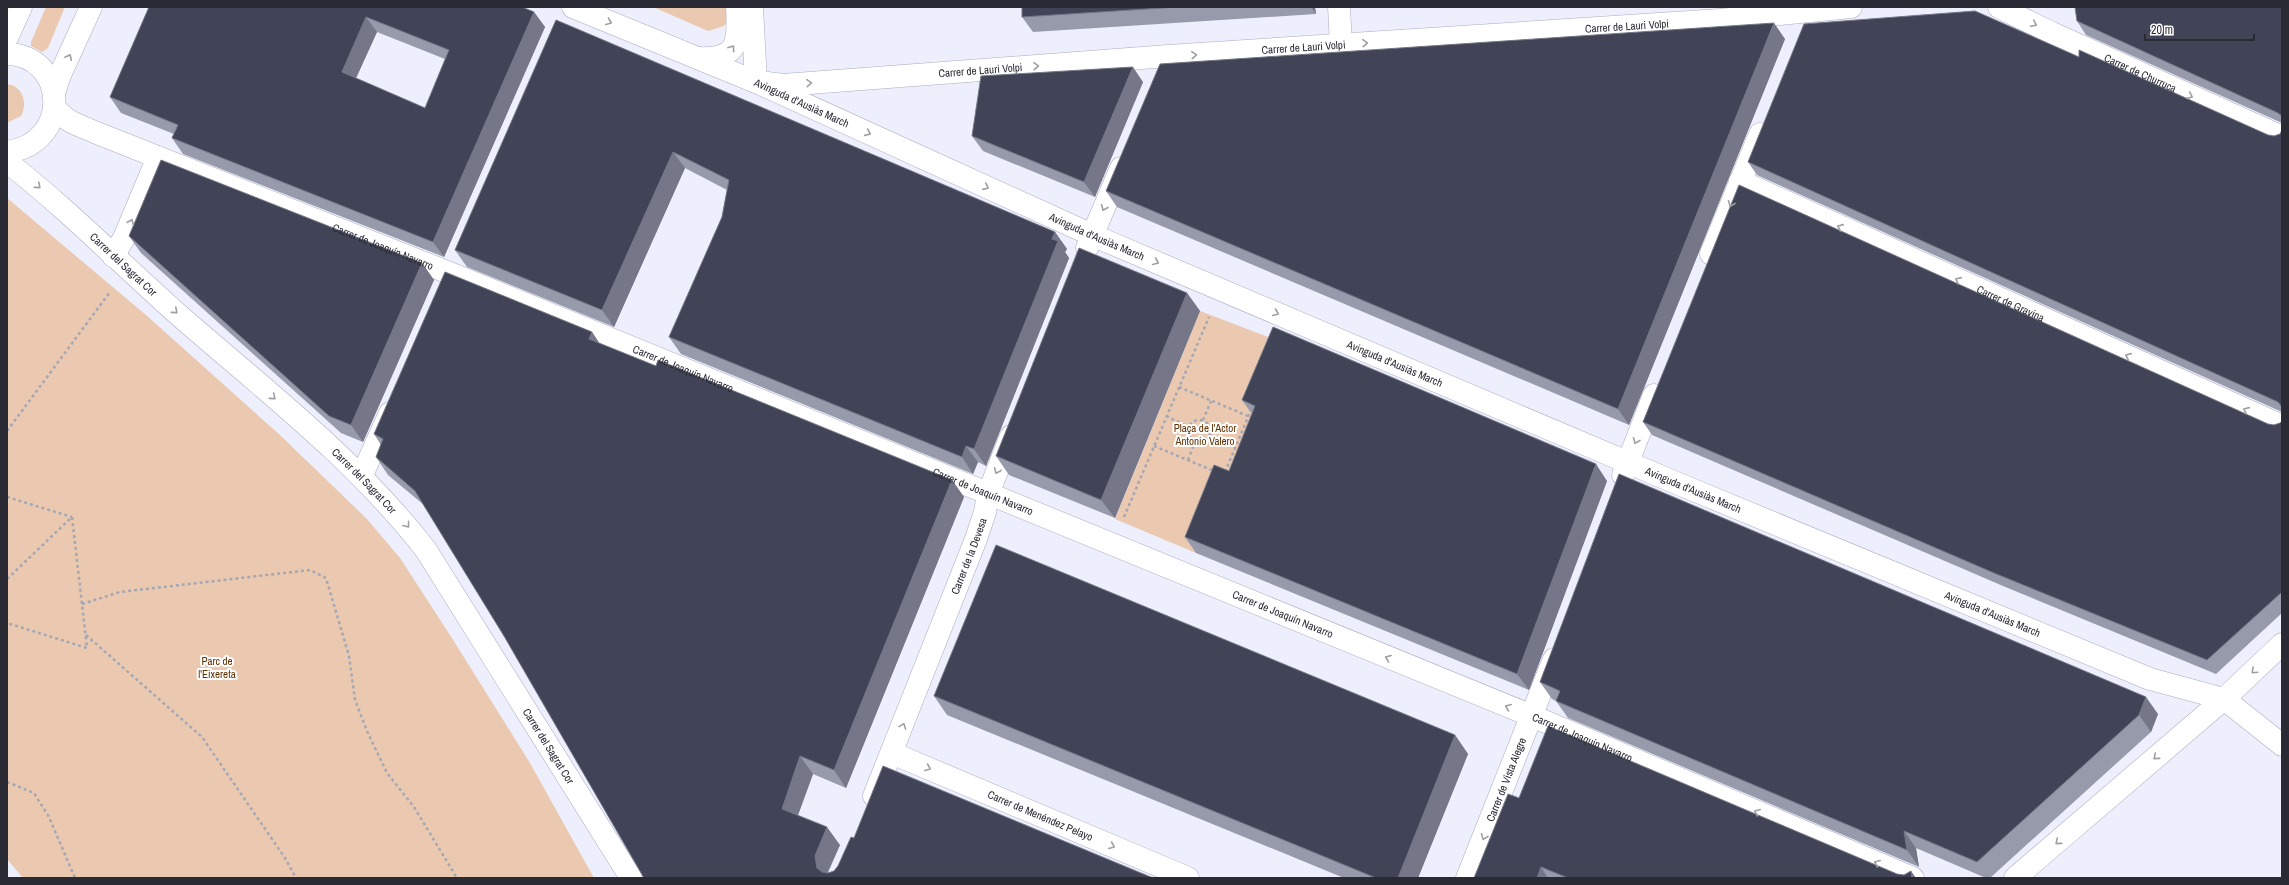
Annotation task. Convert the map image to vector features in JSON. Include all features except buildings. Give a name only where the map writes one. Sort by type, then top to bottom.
[{"type":"street","points":[[7,38],[21,7]]},
{"type":"street","points":[[7,152],[21,150],[33,144],[48,128],[60,75],[91,7]]},
{"type":"street","points":[[697,58],[716,59],[727,54],[736,42],[738,34],[737,7]]},
{"type":"street","points":[[752,7],[756,82]]},
{"type":"street","points":[[1339,7],[1341,44]]},
{"type":"street","name":"Carrer de Lauri Volpi","points":[[756,82],[783,85],[1168,56],[1720,20],[1801,9],[1851,7]]},
{"type":"street","name":"Carrer de Churruca","points":[[1999,7],[2052,33],[2282,137]]},
{"type":"street","points":[[1801,9],[1801,33]]},
{"type":"street","name":"Avinguda d'Ausiàs March","points":[[567,12],[697,58],[756,82],[1092,235],[1628,461],[1674,482],[2150,679],[2224,699]]},
{"type":"street","name":"Carrer de Joaquín Navarro","points":[[7,54],[27,59],[40,68],[49,80],[54,100],[67,120],[452,274],[1532,716],[1913,878]]},
{"type":"street","points":[[1159,78],[1168,56]]},
{"type":"street","points":[[1704,270],[1766,118]]},
{"type":"street","points":[[1080,265],[1129,149]]},
{"type":"street","points":[[120,262],[124,238],[158,157]]},
{"type":"street","name":"Carrer del Sagrat Cor","points":[[7,162],[36,184],[120,262],[362,475],[400,516],[426,550],[631,878]]},
{"type":"street","name":"Carrer de Gravina","points":[[1740,181],[2282,426]]},
{"type":"street","points":[[442,295],[461,252]]},
{"type":"street","points":[[1617,490],[1660,380]]},
{"type":"street","points":[[362,475],[397,396]]},
{"type":"street","name":"Carrer de la Devesa","points":[[867,812],[892,753],[976,539],[985,512],[988,494],[1018,420]]},
{"type":"street","name":"Carrer de Vista Alegre","points":[[1467,878],[1532,716],[1559,644]]},
{"type":"street","points":[[2015,878],[2224,699],[2282,644]]},
{"type":"street","points":[[2224,699],[2282,745]]},
{"type":"street","name":"Carrer de Menéndez Pelayo","points":[[892,753],[1188,878]]},
{"type":"path","points":[[7,431],[120,262]]},
{"type":"path","points":[[1122,521],[1210,315]]},
{"type":"path","points":[[1179,386],[1210,401],[1248,416]]},
{"type":"path","points":[[1203,420],[1210,401]]},
{"type":"path","points":[[1224,475],[1254,402]]},
{"type":"path","points":[[1166,416],[1189,427]]},
{"type":"path","points":[[1189,427],[1194,422],[1203,420]]},
{"type":"path","points":[[1189,427],[1190,437],[1195,442],[1203,442],[1209,435],[1209,426],[1203,420]]},
{"type":"path","points":[[1209,435],[1235,446]]},
{"type":"path","points":[[1188,460],[1195,442]]},
{"type":"path","points":[[1154,446],[1216,472]]},
{"type":"path","points":[[7,497],[72,517]]},
{"type":"path","points":[[7,578],[72,517]]},
{"type":"path","points":[[7,623],[87,648],[72,517]]},
{"type":"path","points":[[82,604],[120,592],[310,570],[326,578],[349,656],[355,700],[367,731],[387,773],[414,807],[457,878]]},
{"type":"path","points":[[86,635],[202,737],[285,858],[296,878]]},
{"type":"path","points":[[7,782],[34,793],[49,817],[75,878]]},
{"type":"green space","points":[[46,7],[65,7],[48,48],[42,52],[31,46],[31,42]]},
{"type":"green space","points":[[653,7],[730,7],[731,15],[724,26],[708,31]]},
{"type":"green space","points":[[7,84],[17,88],[23,96],[24,106],[21,116],[7,123]]},
{"type":"green space","name":"Parc de l'Eixereta","points":[[7,198],[146,315],[281,436],[367,519],[400,558],[450,635],[530,763],[594,878],[23,878],[7,859]]},
{"type":"green space","name":"Plaça de l'Actor Antonio Valero","points":[[1200,311],[1284,343],[1196,553],[1115,519]]}]
